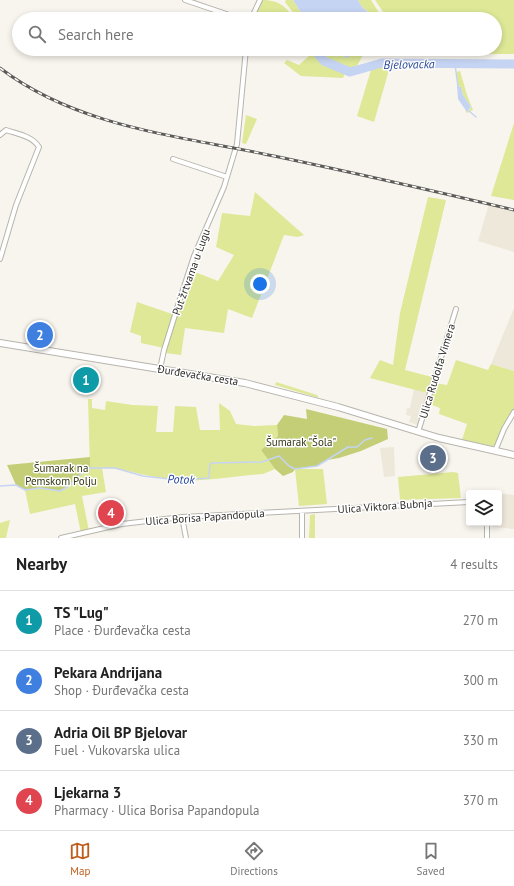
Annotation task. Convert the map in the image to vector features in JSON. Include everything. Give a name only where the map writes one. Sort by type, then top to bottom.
[{"type":"main road","name":"Đurđevačka cesta","points":[[0,343],[245,383],[338,406],[418,432],[514,455]]},
{"type":"street","points":[[185,0],[220,12]]},
{"type":"street","points":[[254,12],[260,0]]},
{"type":"street","name":"Put žrtvama u Lugu","points":[[160,369],[164,350],[189,271],[227,177],[237,144],[245,56]]},
{"type":"street","points":[[0,135],[6,130],[31,138],[40,147],[16,205],[0,259]]},
{"type":"street","points":[[173,158],[227,177]]},
{"type":"street","name":"Ulica Rudolfa Vimera","points":[[418,432],[456,310]]},
{"type":"street","points":[[495,451],[504,429],[514,412]]},
{"type":"street","name":"Ulica Viktora Bubnja","points":[[302,512],[466,502]]},
{"type":"street","points":[[302,512],[302,538]]},
{"type":"street","name":"Ulica Borisa Papandopula","points":[[61,538],[122,524],[182,517],[302,512]]},
{"type":"street","points":[[182,517],[186,538]]},
{"type":"street","points":[[487,526],[487,538]]},
{"type":"shaded area","points":[[489,204],[514,210],[514,252],[478,241]]},
{"type":"shaded area","points":[[514,308],[514,371],[491,364]]},
{"type":"shaded area","points":[[414,389],[430,394],[420,426],[409,422],[411,416],[406,415],[407,408],[410,408]]},
{"type":"shaded area","points":[[394,447],[395,476],[384,477],[380,448]]},
{"type":"shaded area","points":[[502,493],[514,495],[514,529],[493,527],[502,526]]},
{"type":"green space","points":[[262,0],[268,0],[281,5],[289,12],[256,12]]},
{"type":"green space","points":[[286,0],[293,0],[301,12],[293,12],[285,2]]},
{"type":"green space","points":[[358,0],[371,0],[379,12],[369,12],[362,7]]},
{"type":"green space","points":[[375,0],[514,0],[514,54],[502,54],[502,12],[383,12]]},
{"type":"green space","points":[[309,56],[343,56],[347,58],[348,56],[362,56],[357,66],[364,68],[382,63],[418,63],[389,70],[374,122],[357,116],[371,70],[346,71],[343,78],[301,76],[284,63],[287,60],[299,65]]},
{"type":"green space","points":[[460,71],[473,110],[467,113],[465,110],[469,111],[471,107],[463,95],[461,87],[458,86],[456,72]]},
{"type":"green space","points":[[246,115],[257,119],[246,144],[242,143]]},
{"type":"green space","points":[[514,123],[514,200],[491,196]]},
{"type":"green space","points":[[255,192],[304,235],[298,237],[284,235],[252,318],[228,309],[224,333],[185,328],[181,355],[165,353],[164,348],[141,343],[141,336],[130,332],[137,302],[175,315],[190,270],[218,281],[234,255],[216,247],[222,213],[250,216]]},
{"type":"green space","points":[[428,197],[446,200],[405,370],[432,377],[427,393],[370,378],[380,360],[393,365],[400,313]]},
{"type":"green space","points":[[456,360],[488,370],[491,364],[514,371],[514,412],[497,447],[462,440],[467,424],[439,414],[440,408],[427,403],[434,383],[447,385]]},
{"type":"green space","points":[[276,382],[317,395],[319,398],[275,385]]},
{"type":"green space","points":[[88,399],[92,399],[92,408],[105,410],[106,401],[132,405],[158,406],[156,432],[173,432],[175,406],[196,407],[200,430],[220,430],[219,403],[230,411],[236,424],[254,426],[277,425],[278,436],[261,450],[275,469],[263,474],[209,480],[187,480],[158,478],[111,468],[102,468],[106,492],[82,496],[89,531],[81,533],[75,504],[30,514],[25,490],[69,486],[83,472],[90,468]]},
{"type":"green space","name":"Šumarak \"Šola\"","points":[[306,409],[387,429],[388,439],[361,451],[327,460],[317,466],[295,469],[293,472],[283,476],[275,469],[261,450],[278,436],[277,425],[284,415],[307,419]]},
{"type":"green space","name":"Šumarak na Pemskom Polju","points":[[90,457],[90,468],[83,472],[69,486],[60,491],[40,488],[25,490],[16,485],[7,465]]},
{"type":"green space","points":[[295,469],[323,469],[327,504],[299,506]]},
{"type":"green space","points":[[453,472],[458,473],[461,498],[400,500],[398,477]]},
{"type":"green space","points":[[315,514],[315,538],[309,538],[310,515]]},
{"type":"green space","points":[[10,520],[6,538],[0,538],[0,523]]},
{"type":"water","points":[[293,0],[358,0],[362,7],[368,12],[301,12]]},
{"type":"water","points":[[457,86],[461,87],[463,95],[471,107],[467,112],[458,99]]},
{"type":"waterway","name":"Bjelovacka","points":[[320,56],[324,61],[350,72],[382,63],[514,64]]},
{"type":"waterway","points":[[455,64],[458,87]]},
{"type":"waterway","points":[[469,111],[476,117]]},
{"type":"waterway","name":"Potok","points":[[0,486],[16,485],[25,490],[40,488],[60,491],[69,486],[83,472],[90,468],[115,468],[143,476],[178,480],[209,478],[211,463],[262,462],[279,456],[289,466],[295,469],[317,466],[348,447],[357,447],[365,440],[372,438]]},
{"type":"railway","points":[[0,68],[31,88],[63,104],[97,117],[132,127],[334,169],[514,210]]},
{"type":"place","name":"Pekara Andrijana","points":[[40,335]]},
{"type":"place","name":"TS \"Lug\"","points":[[86,380]]},
{"type":"place","name":"Adria Oil BP Bjelovar","points":[[433,458]]},
{"type":"place","name":"Ljekarna 3","points":[[111,513]]}]
